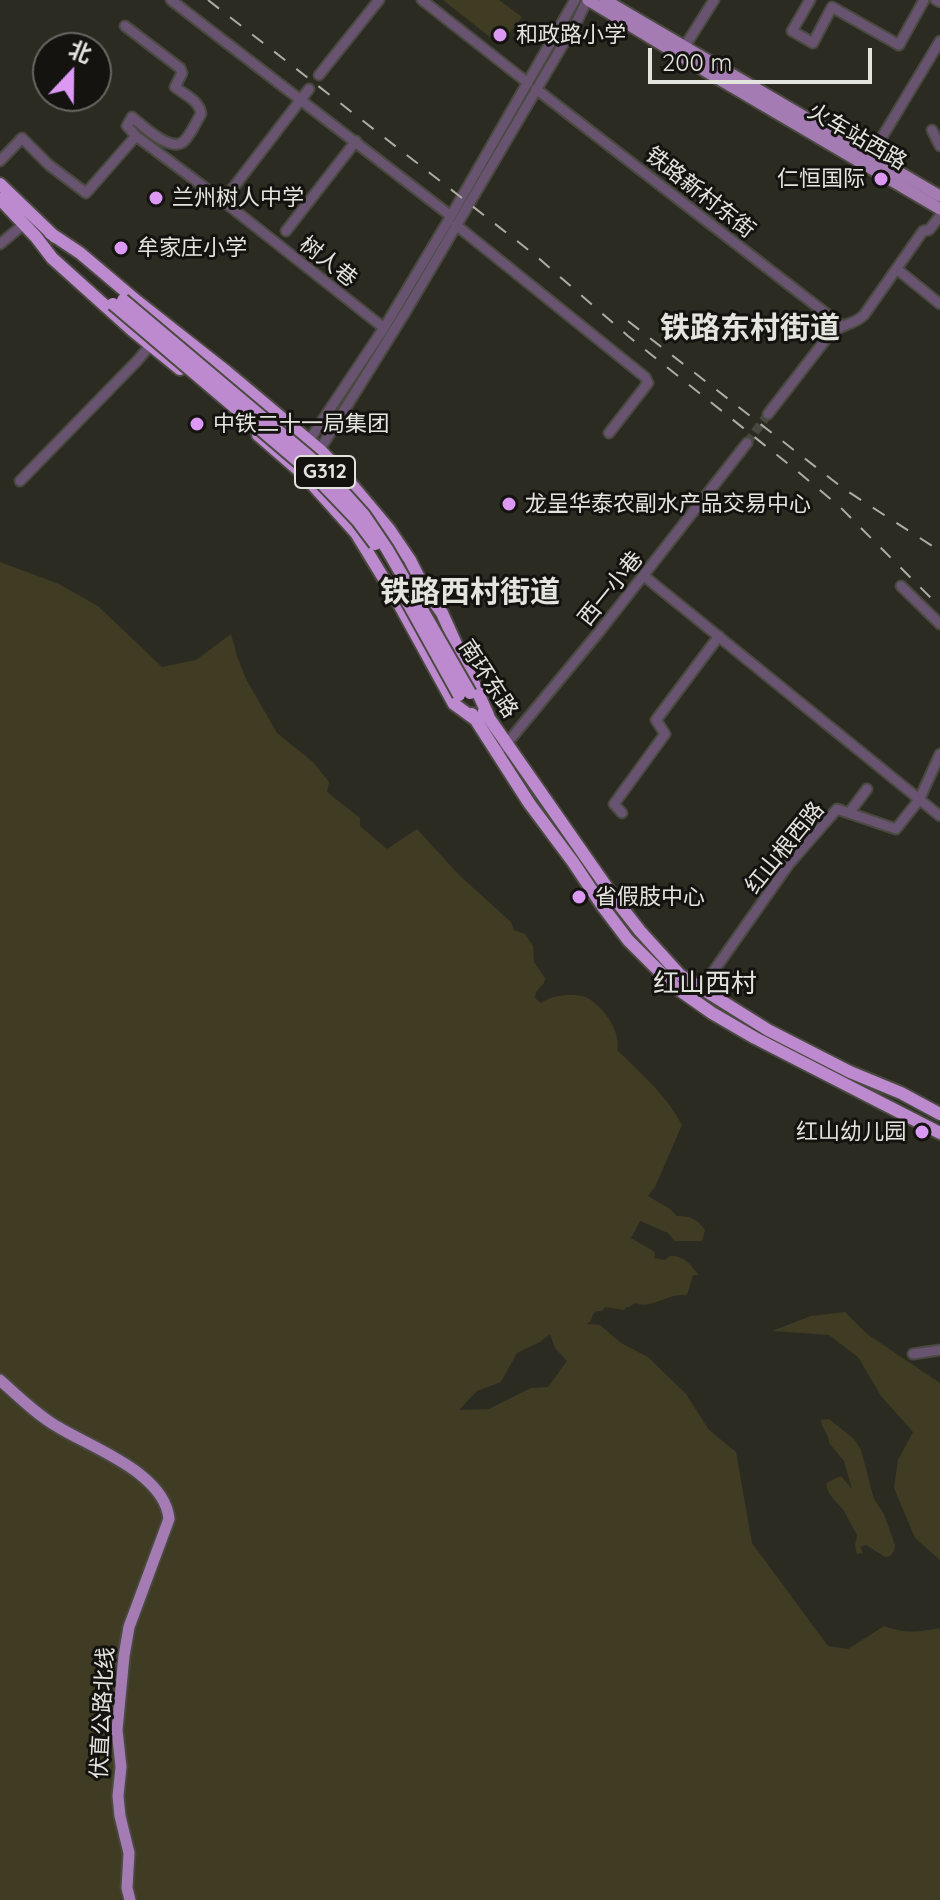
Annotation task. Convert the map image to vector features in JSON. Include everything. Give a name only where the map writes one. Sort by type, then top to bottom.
[{"type":"highway","name":"南环东路","points":[[0,184],[118,302]]},
{"type":"highway","name":"南环东路","points":[[0,199],[52,258],[303,474],[356,533],[454,704],[482,718]]},
{"type":"highway","points":[[50,233],[80,253],[320,450],[369,504],[410,560],[424,588],[442,613],[482,718]]},
{"type":"highway","name":"南环东路","points":[[36,237],[118,302],[302,464],[357,520],[380,552],[464,694],[502,749],[640,931],[680,975],[768,1030],[940,1114]]},
{"type":"highway","name":"南环东路","points":[[502,749],[529,803],[611,918],[628,940],[675,987],[755,1038],[940,1133]]},
{"type":"main road","name":"火车站西路","points":[[588,0],[712,75],[940,196]]},
{"type":"main road","name":"火车站西路","points":[[605,0],[869,160],[940,209]]},
{"type":"main road","name":"伏直公路北线","points":[[0,1380],[56,1426],[133,1468],[158,1492],[168,1507],[169,1519],[129,1627],[124,1656],[117,1730],[121,1767],[118,1796],[128,1842],[127,1888],[130,1900]]},
{"type":"street","points":[[171,0],[299,101],[309,105],[356,141],[645,377],[648,383],[609,433]]},
{"type":"street","points":[[319,75],[379,0]]},
{"type":"street","name":"铁路新村东街","points":[[422,0],[841,325]]},
{"type":"street","points":[[532,86],[575,0]]},
{"type":"street","points":[[303,474],[406,311],[532,86],[588,0]]},
{"type":"street","points":[[685,46],[714,0]]},
{"type":"street","points":[[810,0],[792,31],[813,43],[832,7],[899,45],[924,0]]},
{"type":"street","points":[[0,161],[22,138],[49,165],[86,193],[136,136],[127,126],[132,117],[162,140],[177,144],[183,142],[201,114],[196,103],[175,87],[182,73],[180,68],[125,26]]},
{"type":"street","points":[[869,160],[940,41]]},
{"type":"street","points":[[223,201],[309,89]]},
{"type":"street","points":[[932,130],[940,146]]},
{"type":"street","name":"树人巷","points":[[136,136],[384,328]]},
{"type":"street","points":[[286,231],[356,141]]},
{"type":"street","points":[[768,414],[830,334],[841,325],[858,321],[864,315],[923,231],[929,230],[940,216]]},
{"type":"street","points":[[292,464],[454,221]]},
{"type":"street","points":[[0,244],[24,224]]},
{"type":"street","points":[[898,270],[940,304]]},
{"type":"street","points":[[20,481],[151,344]]},
{"type":"street","name":"西一小巷","points":[[502,749],[644,576],[747,443]]},
{"type":"street","points":[[644,576],[940,816]]},
{"type":"street","points":[[901,586],[940,624]]},
{"type":"street","points":[[622,813],[614,804],[665,734],[656,720],[719,636]]},
{"type":"street","points":[[919,800],[940,754]]},
{"type":"street","points":[[849,813],[867,789]]},
{"type":"street","name":"红山根西路","points":[[701,989],[789,864],[837,809],[896,829],[919,800]]},
{"type":"street","points":[[913,1354],[940,1350]]},
{"type":"shaded area","points":[[443,0],[499,0],[522,17],[500,45]]},
{"type":"shaded area","points":[[0,562],[59,584],[98,606],[162,667],[196,660],[231,634],[246,679],[277,733],[313,762],[329,782],[327,792],[360,818],[360,826],[387,849],[417,829],[459,875],[511,922],[514,930],[525,934],[533,946],[534,962],[545,978],[535,998],[541,1003],[551,998],[574,995],[585,997],[598,1006],[614,1027],[617,1050],[661,1094],[676,1114],[682,1125],[655,1187],[648,1196],[677,1216],[699,1223],[705,1230],[702,1241],[675,1241],[668,1233],[640,1221],[631,1238],[655,1252],[654,1258],[665,1260],[670,1256],[680,1257],[699,1275],[693,1275],[687,1295],[641,1305],[635,1303],[624,1310],[605,1307],[593,1314],[587,1324],[600,1325],[621,1343],[648,1357],[686,1394],[709,1430],[736,1452],[752,1543],[828,1646],[848,1649],[884,1626],[912,1632],[940,1628],[940,1900],[0,1900]],"holes":[[[550,1334],[555,1348],[567,1361],[548,1387],[531,1388],[489,1409],[459,1410],[477,1391],[501,1382],[517,1353]]]},
{"type":"shaded area","points":[[845,1312],[867,1334],[940,1383],[940,1560],[915,1538],[894,1488],[898,1460],[913,1432],[881,1396],[858,1357],[829,1335],[772,1331],[811,1316]]},
{"type":"shaded area","points":[[829,1419],[854,1439],[861,1450],[874,1499],[884,1514],[895,1545],[890,1556],[885,1557],[866,1545],[860,1547],[863,1553],[857,1554],[857,1535],[829,1492],[826,1483],[841,1476],[852,1489],[844,1461],[829,1443],[821,1420]]},
{"type":"tunnel","points":[[747,443],[768,414]]},
{"type":"railway","points":[[208,0],[535,255],[628,336],[797,471],[840,507],[940,607]]},
{"type":"railway","points":[[628,321],[844,489],[940,551]]},
{"type":"place","name":"和政路小学","points":[[500,35]]},
{"type":"place","name":"仁恒国际","points":[[881,179]]},
{"type":"place","name":"兰州树人中学","points":[[156,198]]},
{"type":"place","name":"牟家庄小学","points":[[121,248]]},
{"type":"place","name":"中铁二十一局集团","points":[[197,424]]},
{"type":"place","name":"龙呈华泰农副水产品交易中心","points":[[509,504]]},
{"type":"place","name":"省假肢中心","points":[[579,897]]},
{"type":"place","name":"红山幼儿园","points":[[922,1132]]},
{"type":"district","name":"铁路东村街道","points":[[750,329]]},
{"type":"district","name":"铁路西村街道","points":[[470,593]]},
{"type":"district","name":"红山西村","points":[[705,984]]}]
